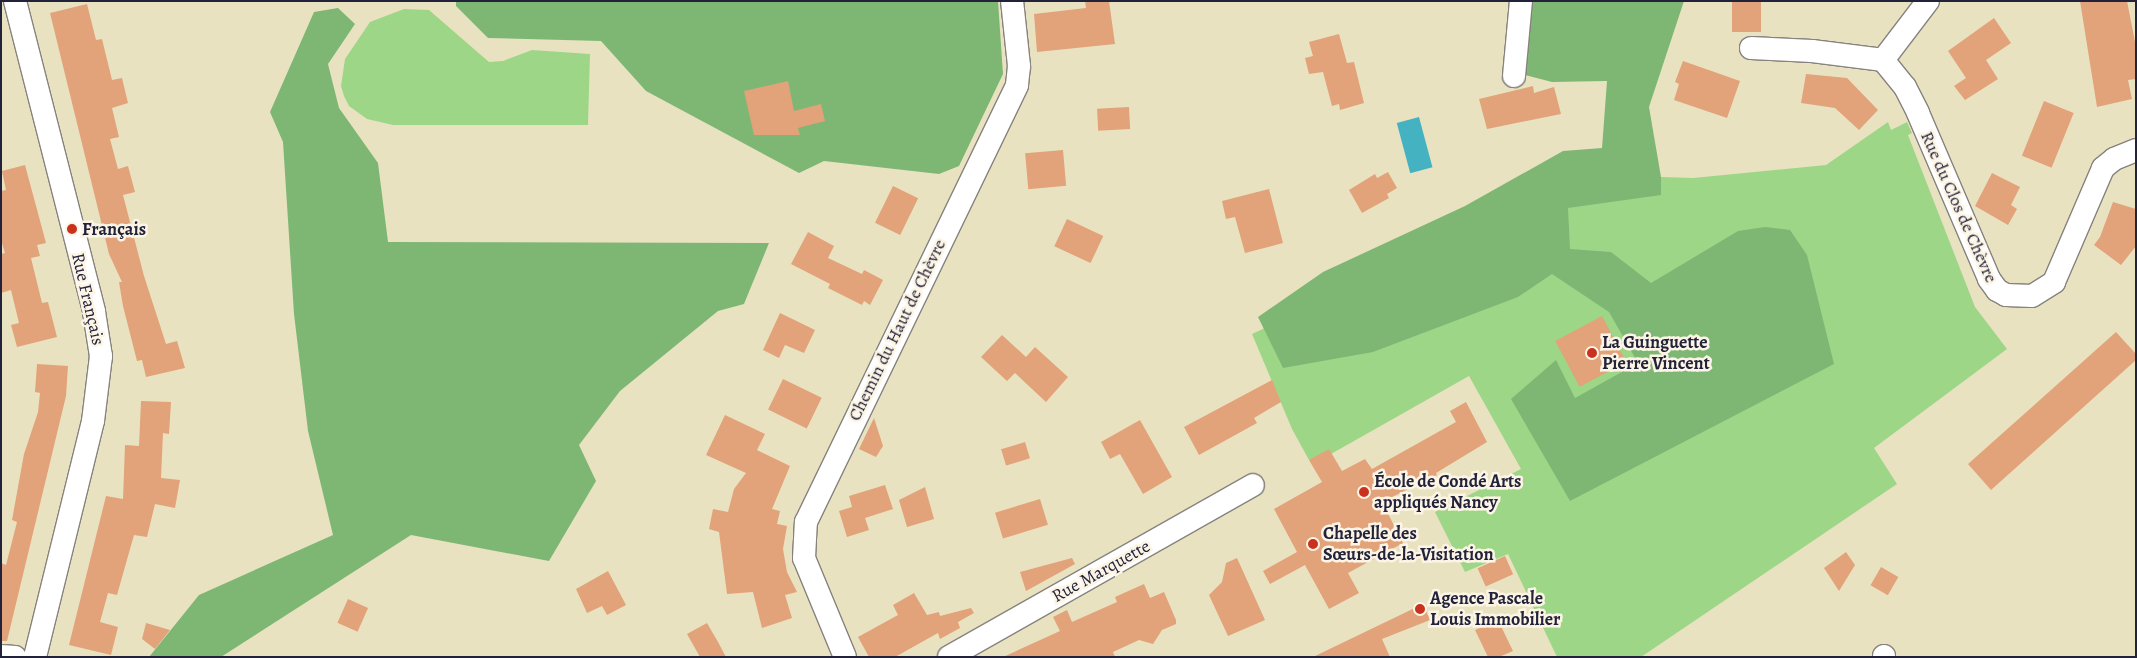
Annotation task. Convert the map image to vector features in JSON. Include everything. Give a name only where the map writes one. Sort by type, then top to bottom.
[{"type":"street","name":"Rue Français","points":[[15,1],[94,312],[101,356],[93,421],[35,657]]},
{"type":"street","name":"Chemin du Haut de Chèvre","points":[[845,657],[804,558],[806,522],[1017,85],[1019,66],[1012,1]]},
{"type":"street","points":[[1514,76],[1521,1]]},
{"type":"street","points":[[1751,48],[1803,50],[1883,60],[1928,1]]},
{"type":"street","name":"Rue du Clos de Chèvre","points":[[1883,60],[1905,87],[1918,113],[1989,279],[1996,290],[2006,295],[2032,296],[2054,282],[2103,168],[2114,159],[2136,150]]},
{"type":"street","name":"Rue Marquette","points":[[949,657],[1253,485]]},
{"type":"street","points":[[1,656],[15,657]]},
{"type":"green space","points":[[456,1],[998,1],[1003,74],[959,166],[939,174],[824,161],[799,173],[646,91],[601,41],[488,38],[456,6]]},
{"type":"green space","points":[[1526,1],[1684,1],[1649,107],[1661,177],[1661,195],[1568,208],[1570,249],[1611,252],[1651,283],[1738,231],[1765,227],[1790,230],[1807,255],[1834,364],[1570,501],[1511,399],[1556,360],[1575,398],[1638,363],[1609,312],[1552,274],[1518,297],[1373,352],[1283,368],[1258,317],[1323,272],[1465,206],[1563,151],[1602,148],[1607,81],[1552,82],[1521,74]]},
{"type":"green space","points":[[338,8],[355,24],[328,64],[339,108],[378,163],[388,242],[769,243],[744,304],[718,311],[620,391],[579,445],[596,481],[549,561],[411,535],[221,657],[149,657],[199,595],[333,535],[308,431],[294,314],[283,142],[270,112],[314,12]]},
{"type":"green space","points":[[404,9],[429,10],[489,62],[503,61],[532,50],[590,54],[588,125],[393,125],[367,119],[349,106],[344,96],[341,86],[345,59],[370,22]]},
{"type":"green space","points":[[1888,122],[1891,130],[1907,122],[1912,133],[1908,135],[1975,307],[2007,349],[1874,448],[1897,484],[1641,657],[1557,657],[1508,554],[1465,572],[1435,512],[1521,469],[1469,376],[1331,454],[1309,460],[1292,429],[1252,334],[1600,175],[1693,178],[1826,165]]},
{"type":"water","points":[[1419,117],[1432,167],[1410,173],[1397,123]]},
{"type":"building","points":[[1085,1],[1109,1],[1115,44],[1037,52],[1034,14],[1086,8]]},
{"type":"building","points":[[1732,1],[1761,1],[1761,32],[1732,32]]},
{"type":"building","points":[[2080,1],[2127,1],[2136,47],[2136,79],[2128,80],[2132,99],[2097,107]]},
{"type":"building","points":[[87,4],[96,40],[102,39],[112,80],[122,78],[128,103],[112,108],[119,137],[110,139],[118,169],[128,166],[135,192],[123,195],[144,276],[166,344],[177,341],[185,368],[146,377],[142,360],[137,361],[123,306],[119,282],[122,282],[109,254],[50,13]]},
{"type":"building","points":[[1994,18],[2011,43],[1986,60],[1998,79],[1965,100],[1954,86],[1966,78],[1948,51]]},
{"type":"building","points":[[1339,34],[1347,63],[1354,62],[1364,103],[1340,110],[1339,104],[1332,106],[1323,72],[1309,74],[1305,58],[1313,56],[1309,42]]},
{"type":"building","points":[[1683,61],[1740,81],[1727,118],[1674,100],[1679,84],[1675,82]]},
{"type":"building","points":[[1806,74],[1847,78],[1878,110],[1859,130],[1835,108],[1801,103]]},
{"type":"building","points":[[788,81],[794,111],[821,104],[825,121],[798,128],[800,135],[754,135],[744,91]]},
{"type":"building","points":[[1533,86],[1534,93],[1554,87],[1561,114],[1487,129],[1479,99]]},
{"type":"building","points":[[2044,101],[2074,113],[2052,168],[2022,156]]},
{"type":"building","points":[[1129,107],[1130,129],[1098,131],[1097,109]]},
{"type":"building","points":[[1063,150],[1066,186],[1028,189],[1025,153]]},
{"type":"building","points":[[25,165],[46,243],[37,245],[40,256],[31,258],[42,303],[48,302],[57,337],[17,347],[11,325],[19,323],[11,290],[1,293],[1,254],[5,253],[1,240],[1,191],[6,190],[2,171]]},
{"type":"building","points":[[1388,172],[1397,188],[1387,194],[1389,198],[1362,213],[1349,190],[1375,174],[1377,178]]},
{"type":"building","points":[[1992,173],[2020,187],[2011,205],[2017,209],[2008,225],[1975,206]]},
{"type":"building","points":[[893,186],[918,198],[900,235],[875,223]]},
{"type":"building","points":[[1269,189],[1283,243],[1245,253],[1235,217],[1226,219],[1222,201]]},
{"type":"building","points":[[2113,202],[2136,209],[2136,246],[2121,265],[2094,245],[2100,237]]},
{"type":"building","points":[[1067,219],[1103,236],[1091,263],[1054,246]]},
{"type":"building","points":[[808,232],[834,246],[828,258],[862,274],[864,270],[883,280],[870,305],[864,301],[862,305],[828,288],[830,284],[791,264]]},
{"type":"building","points":[[780,313],[815,330],[804,353],[785,345],[779,358],[763,350]]},
{"type":"building","name":"La Guinguette Pierre Vincent","points":[[1602,316],[1626,362],[1580,387],[1555,341]]},
{"type":"building","points":[[2116,332],[2136,354],[2136,360],[1991,490],[1968,464]]},
{"type":"building","points":[[1002,335],[1026,357],[1035,347],[1068,377],[1046,402],[1015,373],[1007,381],[981,357]]},
{"type":"building","points":[[37,364],[68,366],[66,396],[7,641],[1,641],[1,563],[6,565],[17,522],[12,520],[24,454],[38,412],[40,393],[35,392]]},
{"type":"building","points":[[783,379],[822,398],[807,428],[768,410]]},
{"type":"building","points":[[1272,380],[1281,402],[1254,418],[1257,423],[1199,455],[1184,427]]},
{"type":"building","points":[[141,401],[171,402],[169,434],[163,433],[161,478],[180,480],[175,508],[155,504],[147,537],[134,535],[117,595],[108,593],[100,622],[118,627],[111,655],[69,645],[106,496],[123,499],[125,445],[139,446]]},
{"type":"building","name":"École de Condé Arts appliqués Nancy","points":[[1466,402],[1487,442],[1436,473],[1437,475],[1382,502],[1403,543],[1348,573],[1359,593],[1329,609],[1305,565],[1270,584],[1263,571],[1297,552],[1274,509],[1322,482],[1309,460],[1329,449],[1342,471],[1365,459],[1372,469],[1456,422],[1450,411]]},
{"type":"building","points":[[725,415],[765,434],[757,450],[790,466],[772,509],[780,511],[777,524],[787,526],[783,549],[787,572],[797,592],[785,595],[792,618],[762,628],[753,592],[727,594],[719,532],[709,529],[713,509],[728,512],[734,489],[746,473],[706,455]]},
{"type":"building","points":[[874,418],[883,446],[876,457],[859,449]]},
{"type":"building","points":[[1140,420],[1172,477],[1143,494],[1120,454],[1110,459],[1101,442]]},
{"type":"building","points":[[1025,442],[1030,458],[1006,466],[1001,449]]},
{"type":"building","points":[[885,485],[893,509],[865,518],[869,530],[847,537],[839,511],[852,507],[849,496]]},
{"type":"building","points":[[925,487],[934,519],[907,527],[899,500]]},
{"type":"building","points":[[1040,499],[1048,525],[1003,539],[995,513]]},
{"type":"building","points":[[1846,552],[1855,565],[1839,591],[1824,568]]},
{"type":"building","points":[[1505,556],[1513,574],[1486,586],[1478,568]]},
{"type":"building","points":[[1072,558],[1075,564],[1026,591],[1020,572]]},
{"type":"building","points":[[1237,558],[1265,620],[1228,636],[1209,595],[1222,582],[1226,563]]},
{"type":"building","points":[[1881,567],[1898,577],[1888,595],[1870,585]]},
{"type":"building","points":[[608,571],[626,605],[607,615],[602,606],[587,613],[576,589]]},
{"type":"building","points":[[1144,584],[1150,598],[1164,592],[1176,620],[1176,624],[1162,630],[1153,644],[1139,640],[1113,652],[1115,657],[1003,657],[1060,631],[1053,617],[1067,610],[1072,622],[1117,602],[1115,597]]},
{"type":"building","points":[[914,593],[927,615],[939,612],[940,616],[971,608],[974,613],[958,622],[960,628],[940,639],[938,633],[895,657],[869,657],[858,637],[898,615],[893,605]]},
{"type":"building","points":[[348,599],[368,608],[358,632],[337,623]]},
{"type":"building","points":[[1423,604],[1430,620],[1382,639],[1390,657],[1313,657]]},
{"type":"building","points":[[1498,620],[1513,651],[1499,657],[1488,657],[1475,630]]},
{"type":"building","points":[[146,623],[170,630],[155,649],[142,639]]},
{"type":"building","points":[[707,623],[726,657],[700,657],[687,634]]},
{"type":"place","name":"Français","points":[[72,229]]},
{"type":"place","name":"La Guinguette Pierre Vincent","points":[[1592,353]]},
{"type":"place","name":"École de Condé Arts appliqués Nancy","points":[[1364,492]]},
{"type":"place","name":"Chapelle des Sœurs-de-la-Visitation","points":[[1313,544]]},
{"type":"place","name":"Agence Pascale Louis Immobilier","points":[[1420,609]]}]
